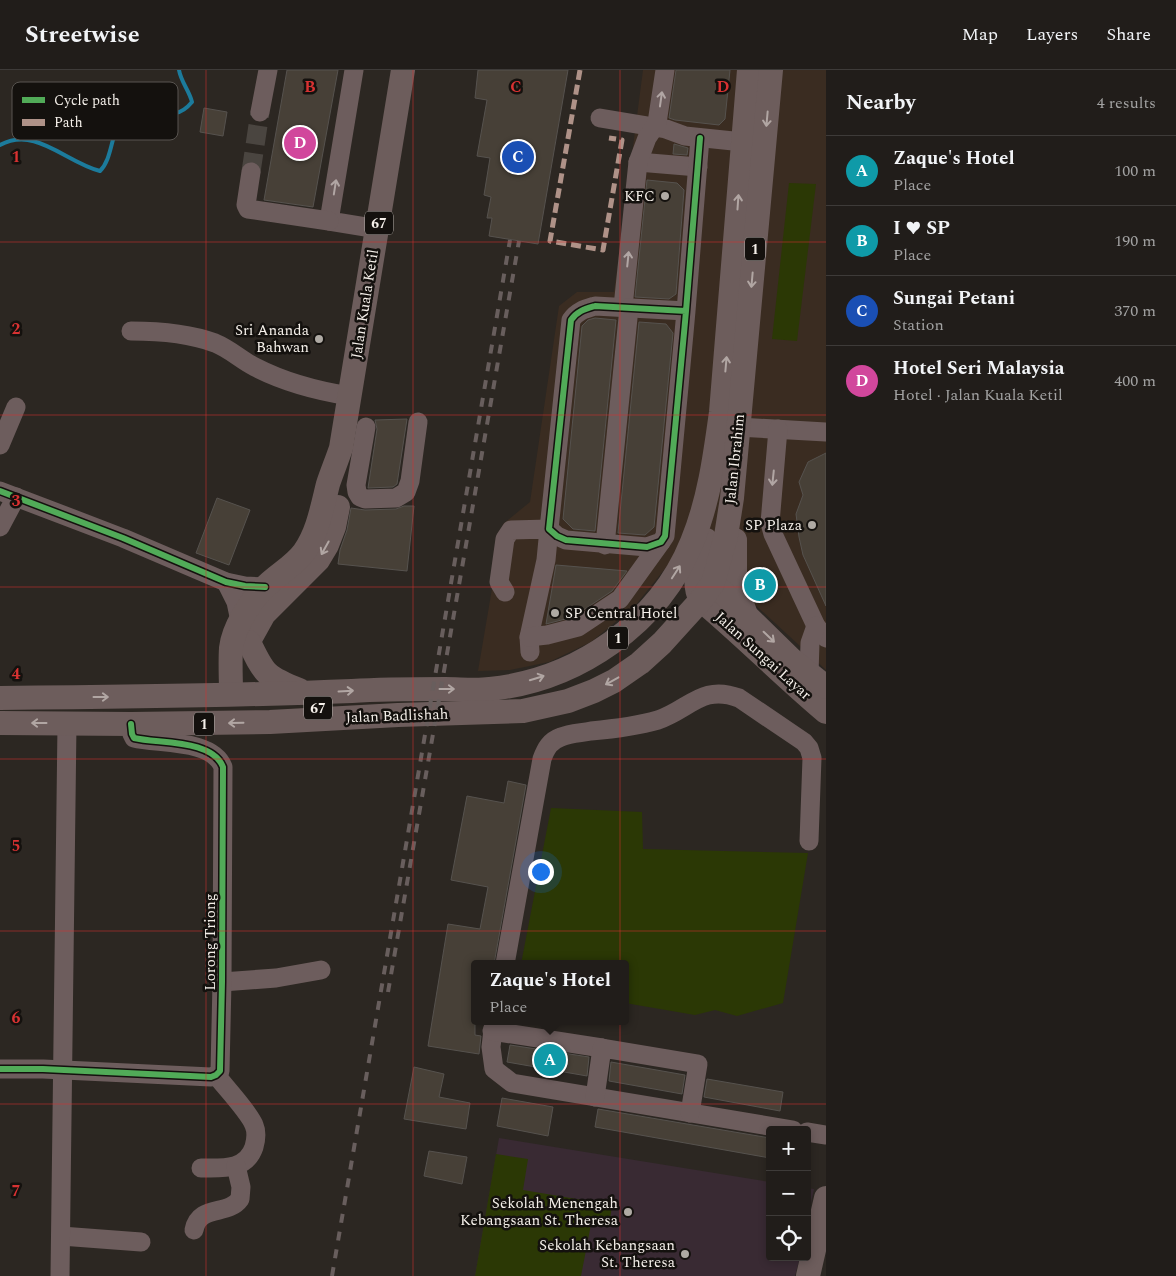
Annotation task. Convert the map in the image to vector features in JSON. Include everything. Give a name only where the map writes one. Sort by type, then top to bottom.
[{"type":"main road","name":"Jalan Kuala Ketil","points":[[238,696],[246,658],[240,636],[256,597],[265,587],[292,566],[303,553],[319,521],[341,448],[403,70]]},
{"type":"main road","name":"Jalan Ibrahim","points":[[490,689],[525,682],[574,666],[623,635],[643,616],[673,578],[685,559],[699,526],[713,468],[721,412],[730,322],[749,70]]},
{"type":"main road","name":"Jalan Ibrahim","points":[[494,713],[523,711],[568,701],[594,691],[628,672],[662,642],[704,590],[726,536],[732,498],[772,70]]},
{"type":"main road","name":"Jalan Kuala Ketil","points":[[240,636],[308,571],[328,545],[348,485],[341,448]]},
{"type":"main road","points":[[574,666],[587,666],[615,655],[636,640],[680,597],[704,590],[698,565],[714,510],[716,491],[713,468]]},
{"type":"main road","points":[[662,642],[679,632],[698,626],[742,624],[735,584],[737,517],[732,498]]},
{"type":"main road","name":"Jalan Sungai Layar","points":[[704,590],[742,624],[818,681]]},
{"type":"main road","name":"Jalan Sungai Layar","points":[[742,624],[780,673],[826,712]]},
{"type":"main road","points":[[184,696],[201,687],[216,674],[240,636],[269,676],[308,693]]},
{"type":"main road","name":"Jalan Badlishah","points":[[0,698],[238,696],[405,689],[490,689]]},
{"type":"main road","points":[[97,724],[111,716],[123,714],[209,710],[229,705],[238,696]]},
{"type":"main road","name":"67","points":[[238,696],[246,705],[259,709],[279,710],[374,706],[388,708],[403,714]]},
{"type":"main road","name":"Jalan Badlishah","points":[[0,723],[270,722],[403,714],[494,713]]},
{"type":"main road","points":[[808,1276],[825,1206]]},
{"type":"street","points":[[260,112],[268,70]]},
{"type":"street","points":[[329,221],[354,70]]},
{"type":"street","points":[[660,128],[657,123],[665,70]]},
{"type":"street","points":[[600,118],[660,128],[685,136],[700,138],[743,136]]},
{"type":"street","points":[[605,545],[638,162],[647,138],[660,128],[686,126],[743,136]]},
{"type":"street","points":[[686,311],[595,306],[584,309],[573,316],[571,320],[546,560],[529,645],[546,635],[578,626],[620,599],[665,536],[686,311],[700,138]]},
{"type":"street","points":[[638,162],[698,167]]},
{"type":"street","points":[[251,172],[246,205],[248,209],[378,230]]},
{"type":"street","points":[[131,331],[160,331],[189,335],[215,343],[270,374],[327,392],[350,396]]},
{"type":"street","points":[[0,444],[16,407]]},
{"type":"street","points":[[366,427],[348,485],[360,497],[365,499],[396,498],[406,492],[410,481],[418,422]]},
{"type":"street","points":[[738,427],[826,432]]},
{"type":"street","points":[[778,429],[770,523],[773,534],[821,632],[810,643],[818,681]]},
{"type":"street","points":[[0,527],[8,494],[122,538],[226,582],[245,586],[265,587]]},
{"type":"street","points":[[505,592],[499,582],[505,539],[511,530],[549,528],[557,536],[566,540],[605,545],[647,547],[661,542]]},
{"type":"street","points":[[226,582],[236,602],[240,636]]},
{"type":"street","points":[[506,960],[542,759],[546,748],[553,740],[562,736],[657,720],[675,714],[692,701],[715,693],[728,694],[739,698],[804,742],[809,748],[812,758],[808,840]]},
{"type":"street","points":[[60,1276],[67,724]]},
{"type":"street","name":"Lorong Triong","points":[[131,724],[134,738],[180,744],[210,752],[220,761],[223,767],[221,1068],[216,1075]]},
{"type":"street","points":[[222,982],[276,978],[321,970]]},
{"type":"street","points":[[690,1113],[698,1064],[602,1048],[493,1026],[491,1047],[494,1069],[512,1083],[690,1113],[769,1126]]},
{"type":"street","points":[[595,1097],[602,1048]]},
{"type":"street","points":[[0,1069],[211,1077],[216,1075],[254,1124],[254,1145],[250,1156],[236,1166],[201,1168]]},
{"type":"street","points":[[811,1133],[826,1135]]},
{"type":"street","points":[[194,1230],[198,1218],[233,1206],[240,1199],[241,1187],[236,1166]]},
{"type":"street","points":[[61,1236],[141,1242]]},
{"type":"shaded area","points":[[643,70],[826,70],[826,670],[751,601],[677,554],[634,607],[591,642],[549,662],[510,670],[478,671],[503,524],[530,502],[559,306],[577,292],[614,292]]},
{"type":"shaded area","name":"Sekolah Menengah Kebangsaan St. Theresa","points":[[499,1138],[766,1181],[766,1261],[799,1261],[795,1276],[475,1276]]},
{"type":"shaded area","points":[[811,1189],[814,1189],[811,1203]]},
{"type":"green space","points":[[789,183],[816,184],[797,341],[772,339]]},
{"type":"green space","points":[[551,808],[642,812],[643,849],[808,853],[783,1003],[737,1016],[715,1010],[695,1015],[629,1004],[629,960],[522,960]]},
{"type":"green space","points":[[496,1154],[528,1159],[523,1190],[612,1205],[610,1220],[592,1219],[581,1276],[475,1276]]},
{"type":"building","points":[[287,70],[338,70],[313,207],[264,200]]},
{"type":"building","points":[[478,70],[568,70],[538,244],[489,236],[492,218],[487,218],[491,197],[484,195],[490,158],[477,156],[487,100],[475,98]]},
{"type":"building","points":[[676,70],[730,70],[725,119],[719,125],[669,118]]},
{"type":"building","points":[[204,108],[227,112],[223,136],[200,132]]},
{"type":"building","points":[[674,144],[688,148],[687,155],[673,154]]},
{"type":"building","points":[[647,180],[677,183],[684,190],[676,294],[669,299],[635,297]]},
{"type":"building","points":[[595,318],[616,320],[595,531],[573,529],[563,519],[582,326],[588,320]]},
{"type":"building","points":[[639,322],[666,324],[673,333],[654,527],[645,535],[618,533]]},
{"type":"building","points":[[407,419],[397,484],[393,487],[368,488],[377,429],[375,420]]},
{"type":"building","name":"SP Plaza","points":[[826,453],[826,606],[803,555],[796,514],[803,495],[799,482],[808,462]]},
{"type":"building","points":[[217,498],[250,510],[229,565],[196,553]]},
{"type":"building","points":[[404,506],[414,506],[407,571],[338,564],[351,508],[365,510],[396,509]]},
{"type":"building","points":[[556,565],[627,571],[612,591],[573,617],[546,624]]},
{"type":"building","points":[[508,781],[526,785],[495,960],[471,960],[471,1025],[475,1025],[475,1035],[481,1036],[479,1054],[428,1046],[448,924],[480,929],[488,887],[451,880],[467,796],[504,803]]},
{"type":"building","points":[[510,1045],[589,1057],[587,1076],[507,1062]]},
{"type":"building","points":[[611,1062],[685,1075],[682,1094],[609,1081]]},
{"type":"building","points":[[414,1067],[444,1074],[439,1097],[470,1103],[466,1129],[404,1119]]},
{"type":"building","points":[[707,1079],[783,1092],[780,1111],[704,1097]]},
{"type":"building","points":[[502,1098],[553,1107],[548,1136],[497,1126]]},
{"type":"building","points":[[598,1109],[766,1137],[766,1157],[595,1127]]},
{"type":"building","points":[[429,1151],[467,1157],[462,1184],[424,1176]]},
{"type":"waterway","points":[[178,112],[185,109],[192,102],[179,70]]},
{"type":"waterway","points":[[0,145],[13,140]]},
{"type":"waterway","points":[[13,140],[26,140]]},
{"type":"waterway","points":[[26,140],[50,147],[87,167],[100,171],[105,165],[113,140]]},
{"type":"tunnel","points":[[251,172],[260,112]]},
{"type":"railway","points":[[332,1276],[510,240]]},
{"type":"railway","points":[[388,992],[519,241]]},
{"type":"marked path","points":[[580,70],[550,241],[603,250],[622,140],[609,138]]},
{"type":"cycle path","points":[[686,311],[595,306],[579,312],[571,320],[549,529],[557,536],[566,540],[647,547],[661,542],[665,536],[686,311],[700,138]]},
{"type":"cycle path","points":[[0,491],[123,538],[226,582],[245,586],[265,587]]},
{"type":"cycle path","points":[[0,1069],[43,1069],[211,1077],[220,1071],[223,767],[217,758],[197,747],[134,738],[131,724]]},
{"type":"place","name":"Hotel Seri Malaysia","points":[[300,143]]},
{"type":"place","name":"Sungai Petani","points":[[518,157]]},
{"type":"place","name":"KFC","points":[[665,196]]},
{"type":"place","name":"Sri Ananda Bahwan","points":[[319,339]]},
{"type":"place","name":"SP Plaza","points":[[812,525]]},
{"type":"place","name":"I ♥ SP","points":[[760,585]]},
{"type":"place","name":"SP Central Hotel","points":[[555,613]]},
{"type":"place","name":"Zaque's Hotel","points":[[550,1060]]},
{"type":"place","name":"Sekolah Menengah Kebangsaan St. Theresa","points":[[628,1212]]},
{"type":"place","name":"Sekolah Kebangsaan St. Theresa","points":[[685,1254]]}]
